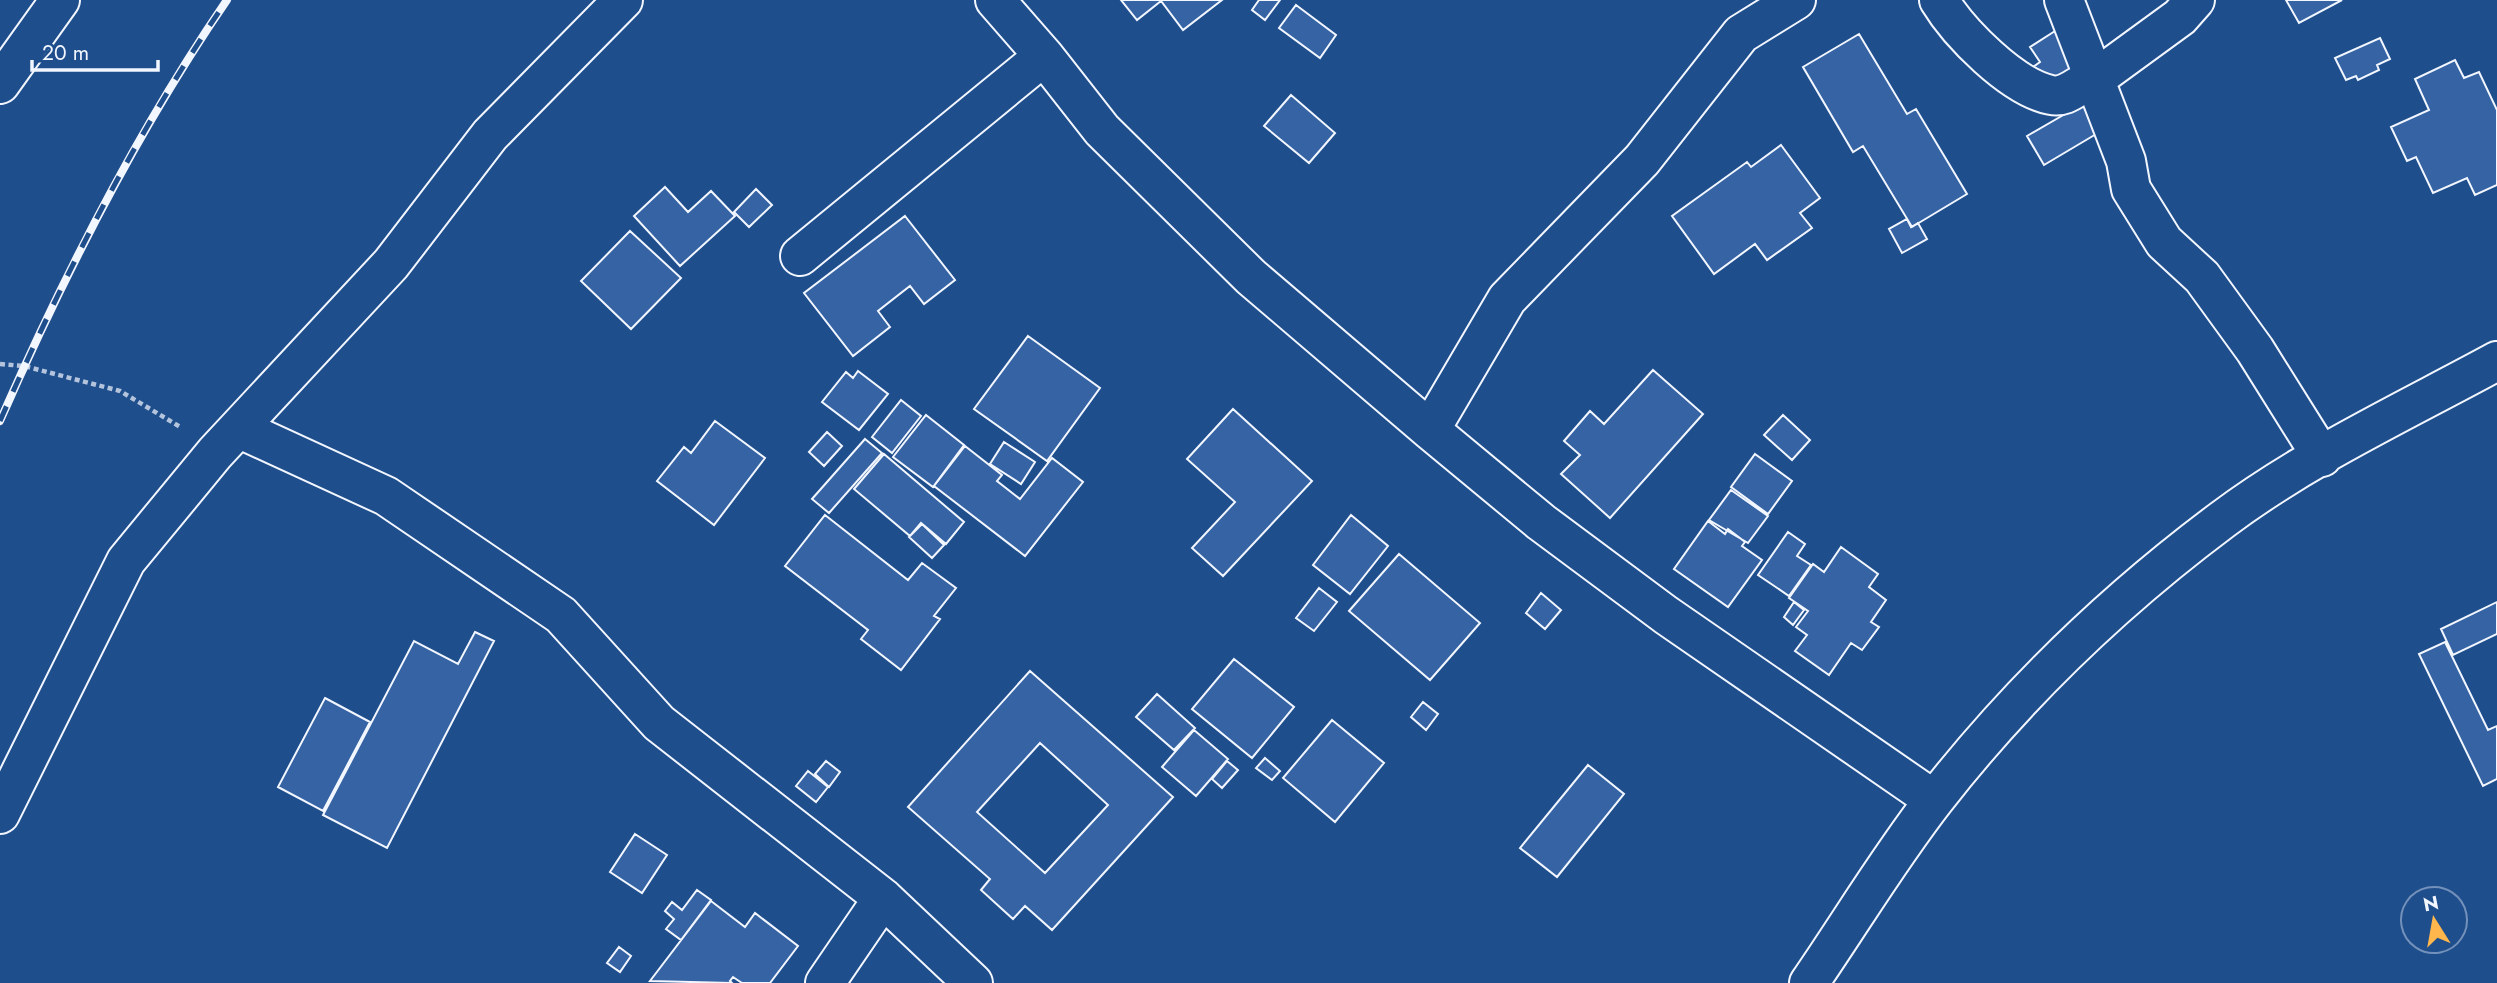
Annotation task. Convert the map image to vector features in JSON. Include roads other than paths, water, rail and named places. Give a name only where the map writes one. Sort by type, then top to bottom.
[{"type":"street","points":[[0,84],[60,0]]},
{"type":"street","points":[[0,814],[126,561],[228,441],[391,264],[490,135],[623,0]]},
{"type":"street","points":[[995,0],[1044,56],[1102,130],[1251,277],[1430,430],[1541,522],[1666,615],[1934,800]]},
{"type":"street","points":[[1430,430],[1507,299],[1642,160],[1741,34],[1796,0]]},
{"type":"street","points":[[1939,0],[1977,48],[2022,82],[2051,95],[2066,94],[2083,80],[2095,79],[2170,25],[2195,0]]},
{"type":"street","points":[[2064,0],[2126,161],[2132,189],[2164,242],[2203,277],[2255,350],[2322,457]]},
{"type":"street","points":[[800,256],[1044,56]]},
{"type":"street","points":[[1809,983],[1934,800],[2047,669],[2136,589],[2224,518],[2322,457],[2497,361]]},
{"type":"street","points":[[228,441],[386,496],[561,615],[659,723],[883,898],[973,983]]},
{"type":"street","points":[[825,983],[883,898]]},
{"type":"railway","points":[[0,421],[76,258],[132,152],[227,0]]}]
